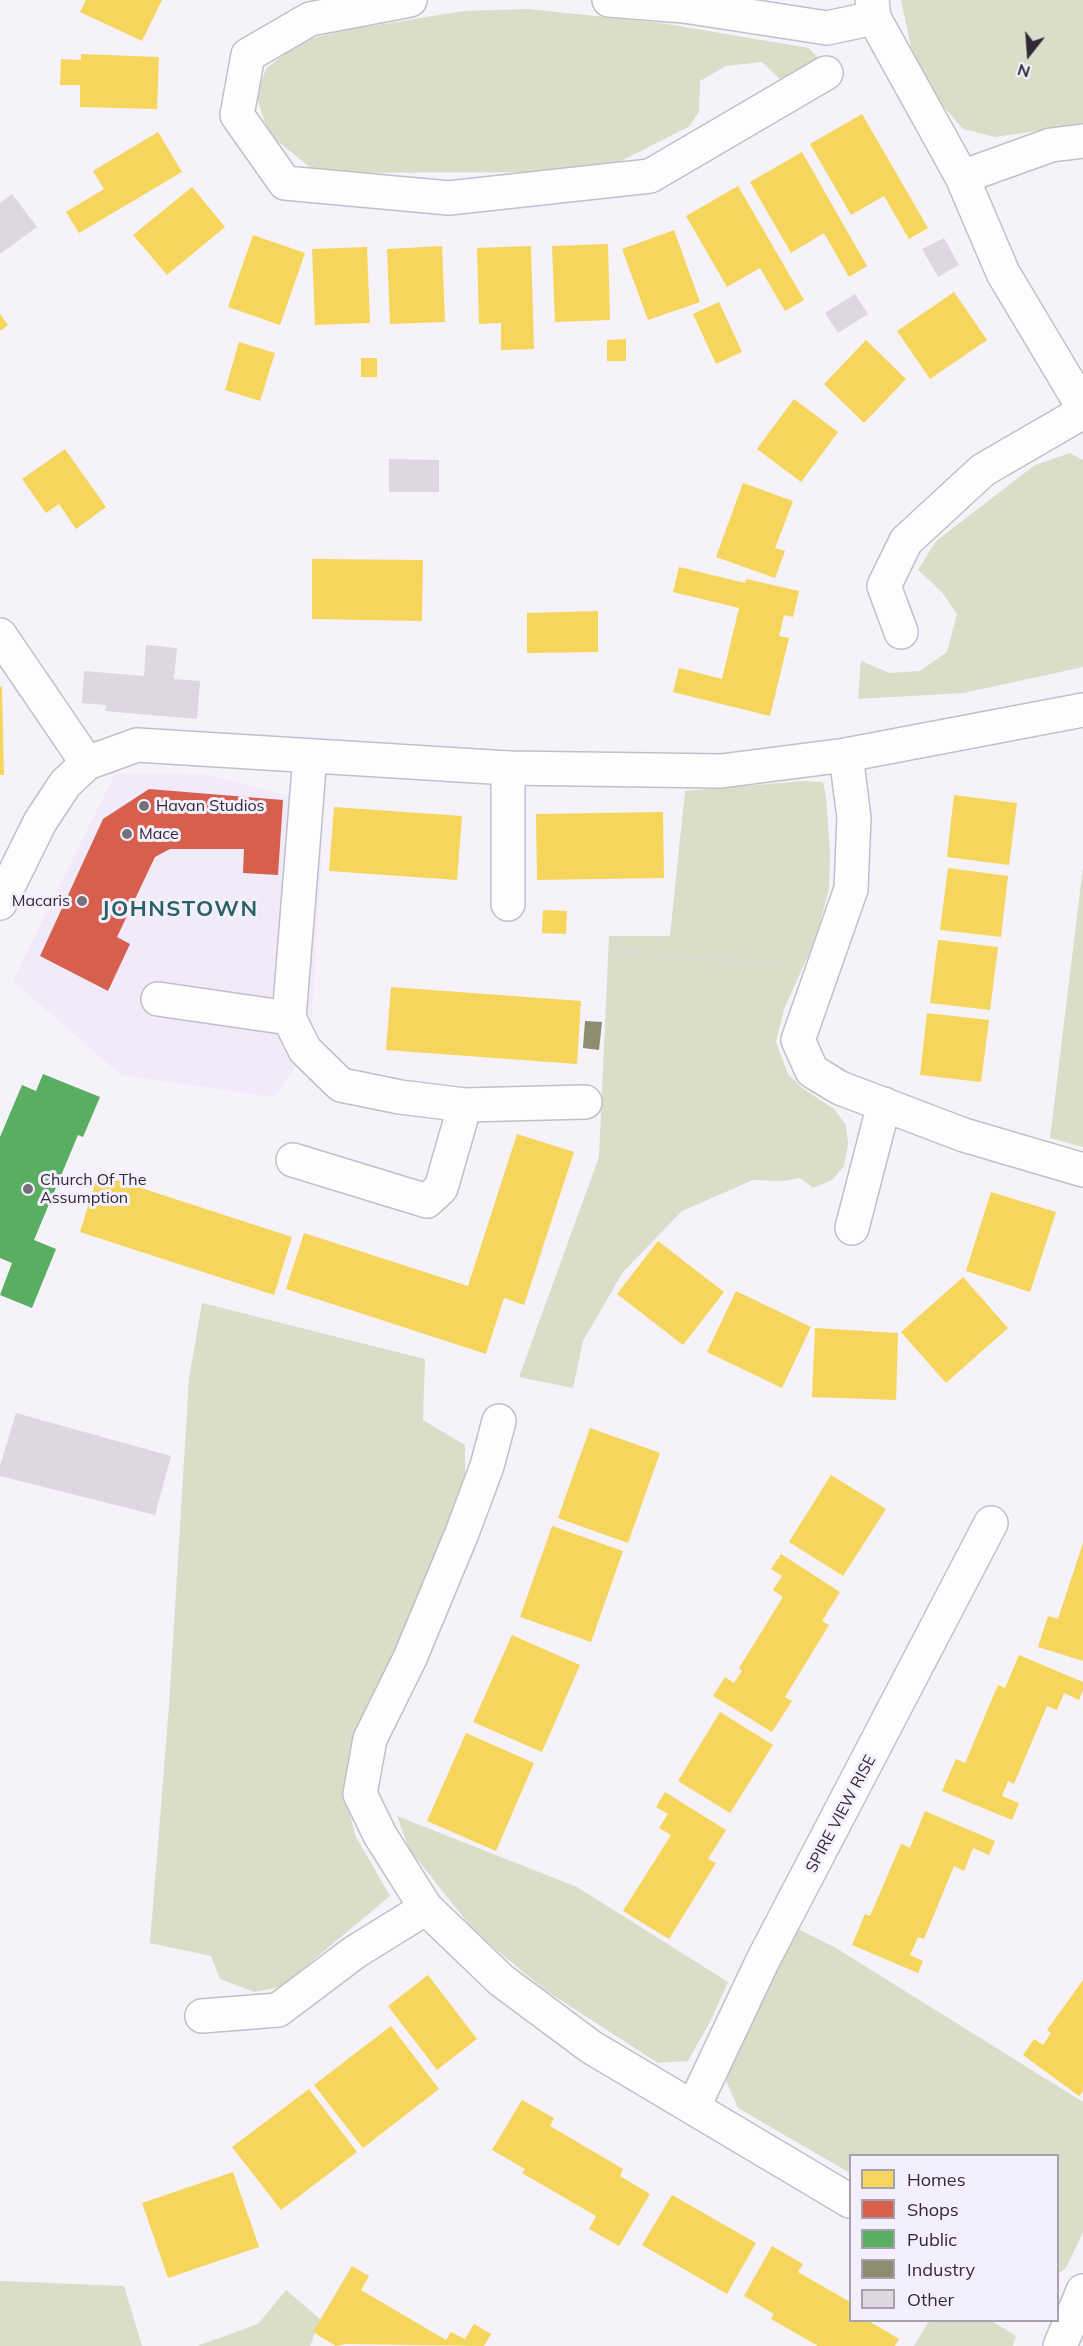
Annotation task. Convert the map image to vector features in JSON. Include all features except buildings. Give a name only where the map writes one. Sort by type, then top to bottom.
[{"type":"street","points":[[410,0],[310,19],[249,55],[237,115],[285,183],[449,198],[650,176],[826,74]]},
{"type":"street","points":[[609,0],[684,6],[827,28],[873,9],[962,177],[1003,273],[1083,407]]},
{"type":"street","points":[[962,177],[1051,145],[1083,141]]},
{"type":"street","points":[[901,632],[884,586],[906,541],[983,470],[1083,412]]},
{"type":"street","points":[[0,635],[87,763]]},
{"type":"street","points":[[0,903],[40,822],[65,784],[87,763],[137,745],[508,768],[721,771],[846,755],[1083,710]]},
{"type":"street","points":[[846,755],[854,818],[851,889],[798,1040],[812,1071],[840,1088],[964,1135],[1083,1170]]},
{"type":"street","points":[[310,756],[289,1018],[305,1050],[341,1085],[400,1097],[465,1105],[585,1102]]},
{"type":"street","points":[[508,768],[508,904]]},
{"type":"street","points":[[158,999],[289,1018]]},
{"type":"street","points":[[852,1228],[884,1104]]},
{"type":"street","points":[[293,1160],[427,1201],[441,1188],[465,1105]]},
{"type":"street","points":[[499,1421],[487,1466],[462,1533],[410,1658],[370,1739],[360,1794],[380,1835],[426,1908],[501,1980],[582,2040],[849,2200]]},
{"type":"street","name":"SPIRE VIEW RISE","points":[[694,2106],[763,1960],[991,1523]]},
{"type":"street","points":[[202,2016],[278,2010],[356,1952],[426,1908]]},
{"type":"street","points":[[1062,2329],[1083,2291]]},
{"type":"path","points":[[622,952],[787,964]]},
{"type":"shaded area","points":[[115,774],[207,775],[298,798],[325,795],[310,1046],[274,1097],[121,1075],[13,981]]},
{"type":"green space","points":[[901,0],[1083,0],[1083,124],[995,137],[963,129],[937,99],[911,47]]},
{"type":"green space","points":[[529,9],[661,23],[809,48],[820,60],[785,84],[762,62],[726,66],[700,81],[699,111],[690,126],[609,167],[562,172],[317,173],[269,134],[256,96],[266,69],[300,41],[353,29],[463,11]]},
{"type":"green space","points":[[1070,453],[1083,460],[1083,667],[964,693],[858,699],[861,661],[890,673],[920,671],[947,652],[957,614],[941,591],[918,570],[936,541],[1035,465]]},
{"type":"green space","points":[[804,781],[823,782],[830,853],[829,889],[816,938],[784,1009],[776,1042],[788,1074],[802,1088],[834,1109],[846,1125],[848,1144],[844,1166],[832,1180],[813,1188],[800,1178],[784,1181],[753,1180],[682,1211],[623,1272],[583,1341],[573,1388],[519,1377],[599,1157],[609,936],[670,936],[685,791]]},
{"type":"green space","points":[[1083,867],[1083,1147],[1050,1138]]},
{"type":"green space","points":[[202,1303],[425,1359],[423,1420],[465,1445],[465,1485],[388,1678],[352,1743],[345,1794],[355,1835],[390,1896],[281,1987],[254,1992],[220,1979],[211,1956],[150,1943],[169,1706],[189,1379]]},
{"type":"green space","points":[[397,1816],[577,1887],[728,1982],[710,2022],[688,2061],[658,2063],[545,1990],[475,1932],[409,1849]]},
{"type":"green space","points":[[798,1929],[836,1948],[1083,2102],[1083,2232],[1066,2268],[1059,2273],[1059,2154],[849,2154],[849,2172],[738,2108],[724,2076]]},
{"type":"green space","points":[[0,2281],[124,2286],[142,2346],[0,2346]]},
{"type":"green space","points":[[286,2290],[320,2319],[310,2346],[197,2346],[258,2324]]},
{"type":"green space","points":[[928,2322],[994,2322],[1016,2336],[1013,2346],[914,2346]]},
{"type":"place","name":"Havan Studios","points":[[144,806]]},
{"type":"place","name":"Mace","points":[[127,834]]},
{"type":"place","name":"Macaris","points":[[82,901]]},
{"type":"place","name":"Church Of The Assumption","points":[[28,1189]]},
{"type":"district","name":"JOHNSTOWN","points":[[180,909]]}]
